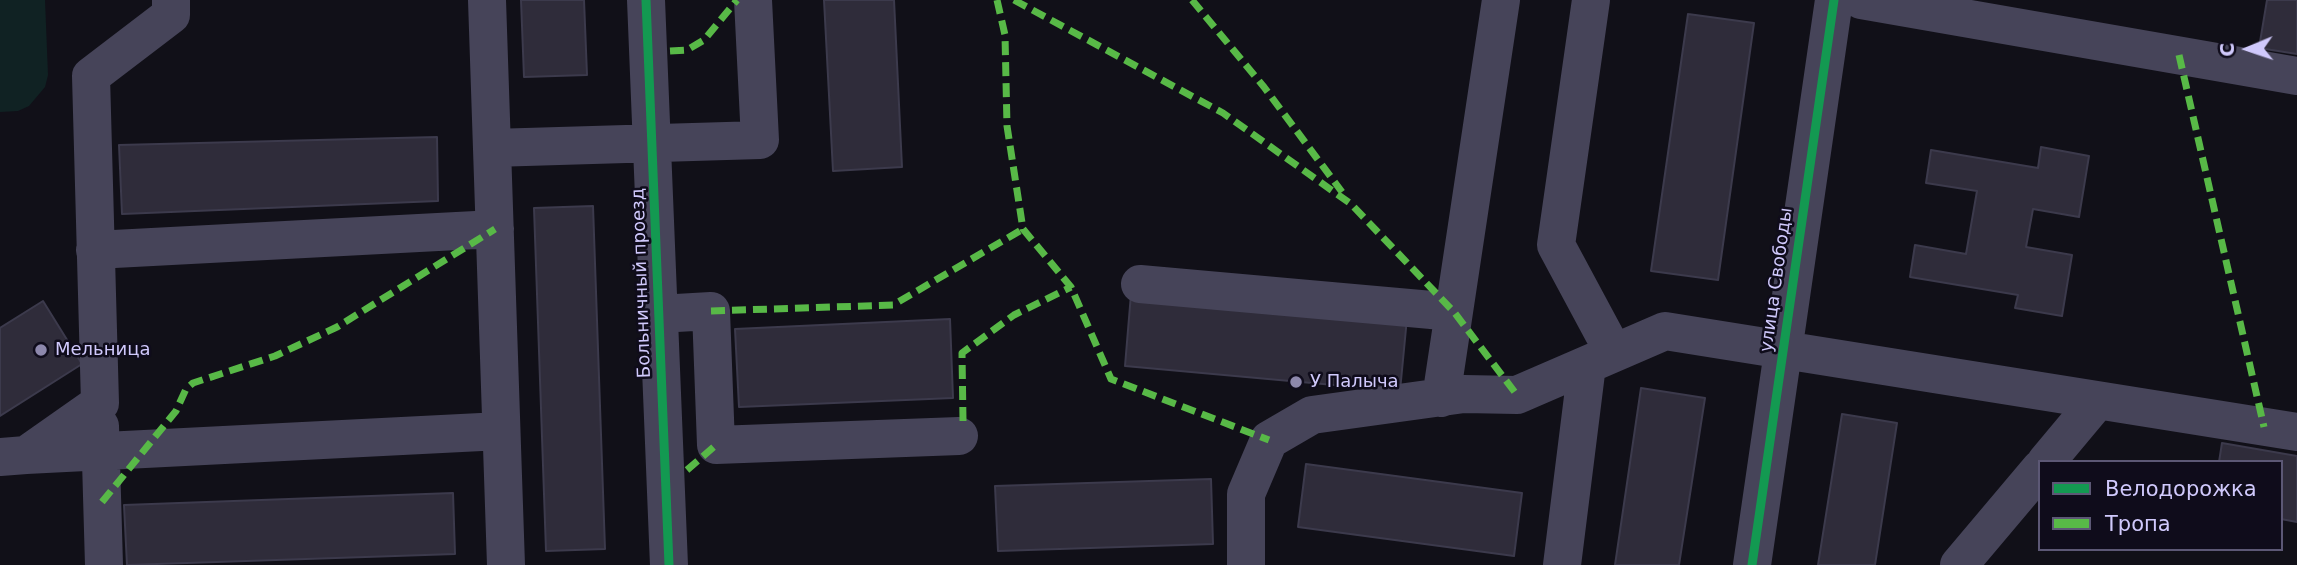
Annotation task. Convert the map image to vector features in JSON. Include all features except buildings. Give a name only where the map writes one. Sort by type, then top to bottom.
[{"type":"street","points":[[104,565],[91,76],[172,15],[171,0]]},
{"type":"street","points":[[488,0],[506,565]]},
{"type":"street","name":"Больничный проезд","points":[[646,0],[669,565]]},
{"type":"street","points":[[492,148],[760,140],[753,0]]},
{"type":"street","points":[[1441,398],[1502,0]]},
{"type":"street","points":[[1562,565],[1600,359],[1556,245],[1591,0]]},
{"type":"street","name":"улица Свободы","points":[[1752,565],[1834,0]]},
{"type":"street","points":[[1861,0],[2297,76]]},
{"type":"street","points":[[95,250],[495,229]]},
{"type":"street","points":[[1140,284],[1454,312]]},
{"type":"street","points":[[659,314],[711,311],[716,445],[959,436]]},
{"type":"street","points":[[1246,565],[1246,494],[1269,440],[1312,415],[1464,394],[1517,395],[1665,331],[2297,432]]},
{"type":"street","points":[[2048,460],[2097,401]]},
{"type":"street","points":[[13,456],[100,403]]},
{"type":"street","points":[[13,456],[501,431]]},
{"type":"street","points":[[1959,565],[2038,471]]},
{"type":"shaded area","points":[[0,0],[45,0],[48,75],[45,87],[29,106],[18,111],[0,112]]},
{"type":"marked path","points":[[670,51],[687,50],[704,40],[737,0]]},
{"type":"marked path","points":[[997,0],[1005,35],[1007,126],[1023,229],[1071,287],[1111,379],[1269,440]]},
{"type":"marked path","points":[[1014,0],[1223,113],[1351,204],[1454,312],[1517,395]]},
{"type":"marked path","points":[[1192,0],[1264,87],[1342,192]]},
{"type":"marked path","points":[[2179,55],[2264,427]]},
{"type":"marked path","points":[[102,502],[176,411],[186,389],[193,383],[275,356],[337,327],[495,229]]},
{"type":"marked path","points":[[711,311],[893,305],[1023,229]]},
{"type":"marked path","points":[[963,421],[962,353],[1014,315],[1071,287]]},
{"type":"marked path","points":[[687,470],[716,445]]},
{"type":"cycle path","points":[[646,0],[669,565]]},
{"type":"cycle path","points":[[1752,565],[1834,0]]},
{"type":"place","name":"Мельница","points":[[41,350]]},
{"type":"place","name":"У Палыча","points":[[1296,382]]}]
